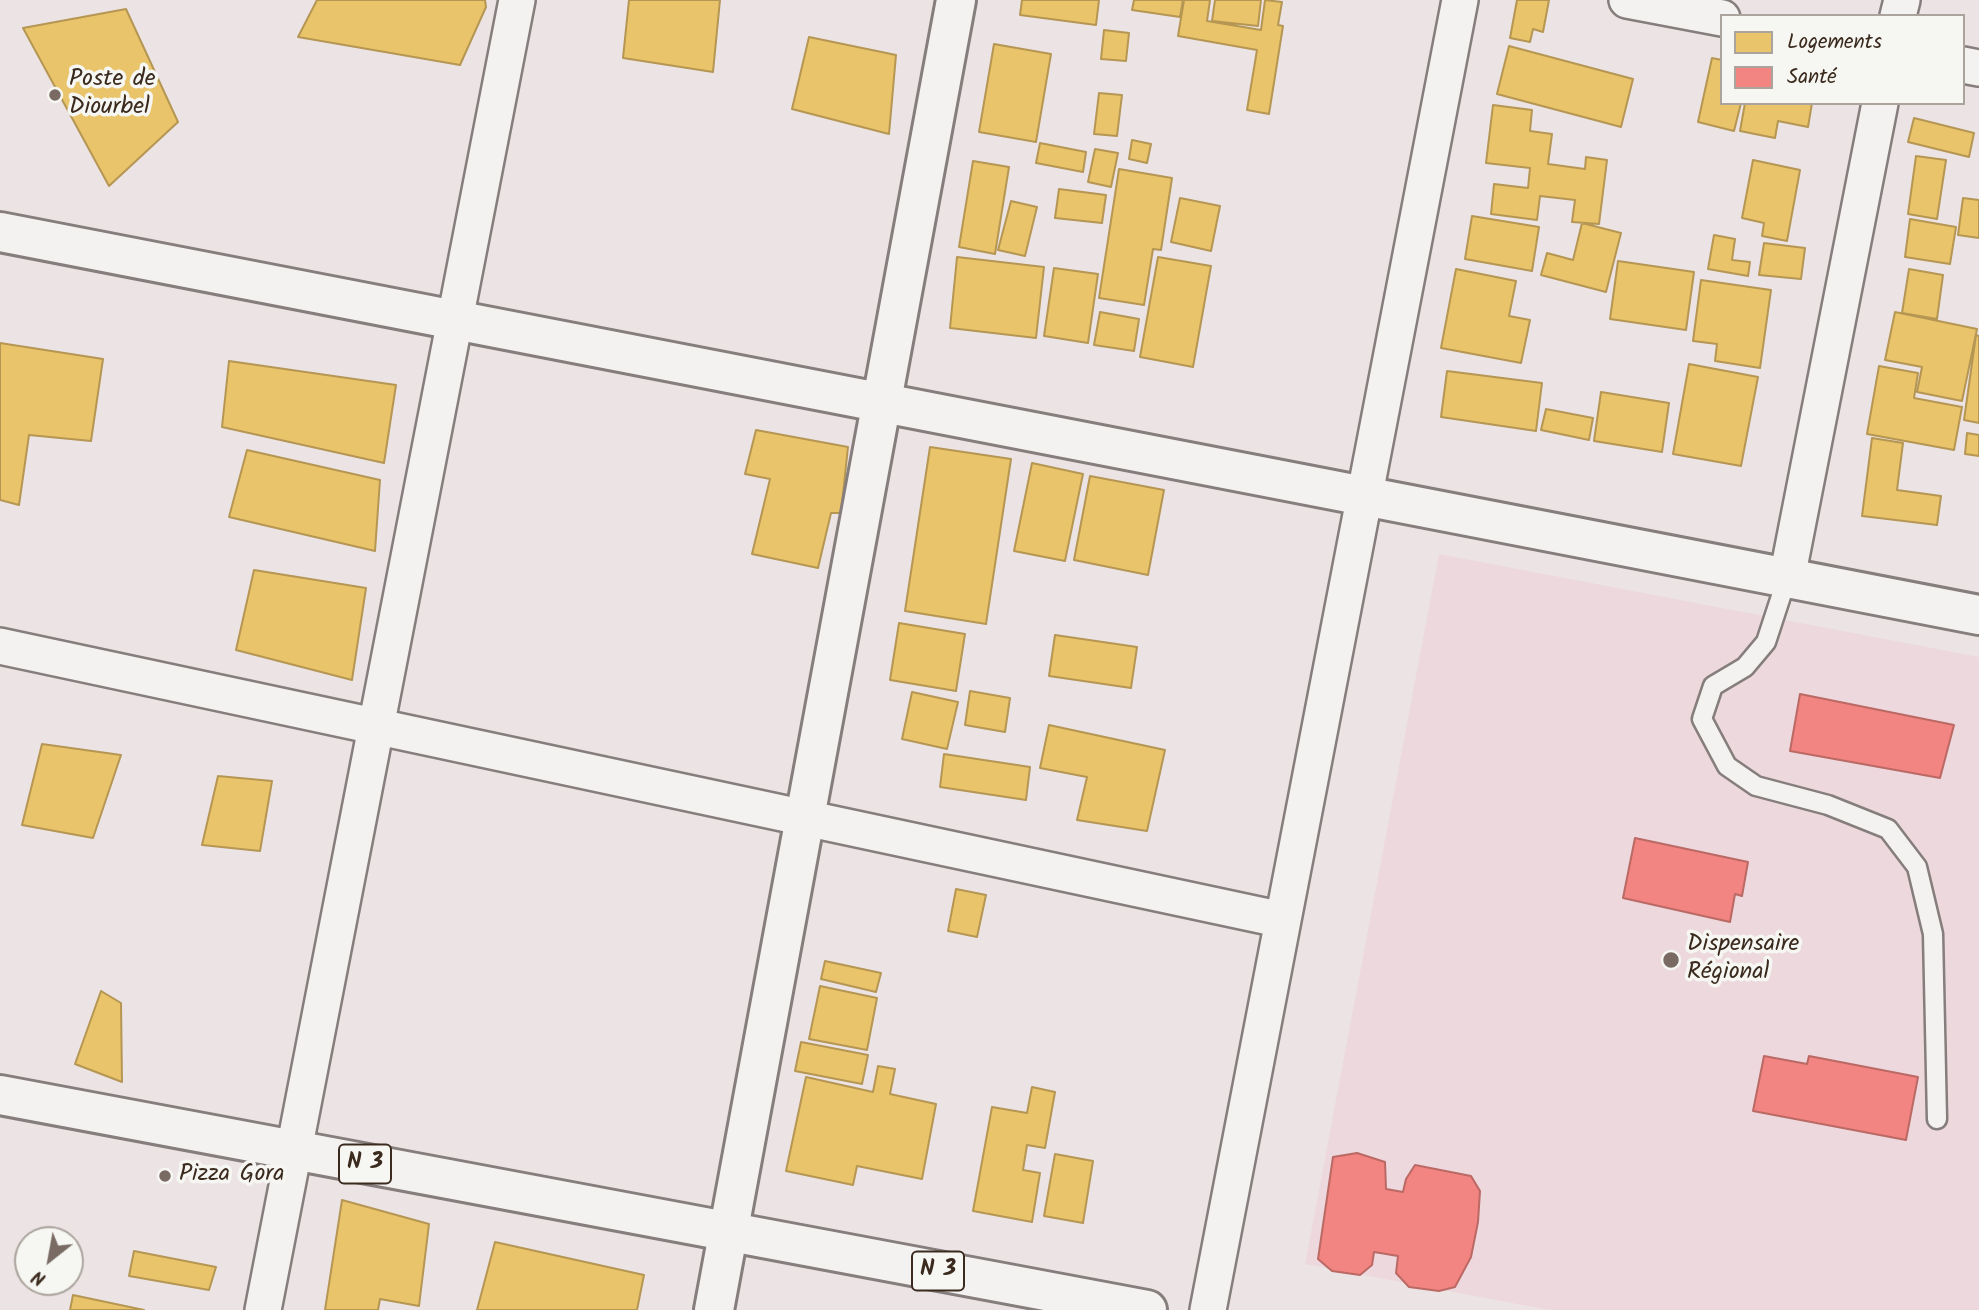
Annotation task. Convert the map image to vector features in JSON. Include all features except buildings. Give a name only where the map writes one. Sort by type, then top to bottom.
[{"type":"street","points":[[263,1310],[517,0]]},
{"type":"street","points":[[714,1310],[956,0]]},
{"type":"street","points":[[1208,1310],[1460,0]]},
{"type":"street","points":[[1627,0],[1720,18]]},
{"type":"street","points":[[1787,578],[1881,105]]},
{"type":"street","points":[[0,232],[1979,615]]},
{"type":"street","points":[[0,646],[1283,920]]},
{"type":"street","name":"N 3","points":[[0,1095],[1147,1310]]},
{"type":"lane","points":[[1787,578],[1766,642],[1745,667],[1713,687],[1702,719],[1727,766],[1756,786],[1828,804],[1888,830],[1917,867],[1933,934],[1937,1119]]},
{"type":"shaded area","name":"Dispensaire Régional","points":[[1439,554],[1979,657],[1979,1310],[1549,1310],[1305,1264]]},
{"type":"place","name":"Poste de Diourbel","points":[[55,95]]},
{"type":"place","name":"Dispensaire Régional","points":[[1671,960]]},
{"type":"place","name":"Pizza Gora","points":[[165,1176]]}]
